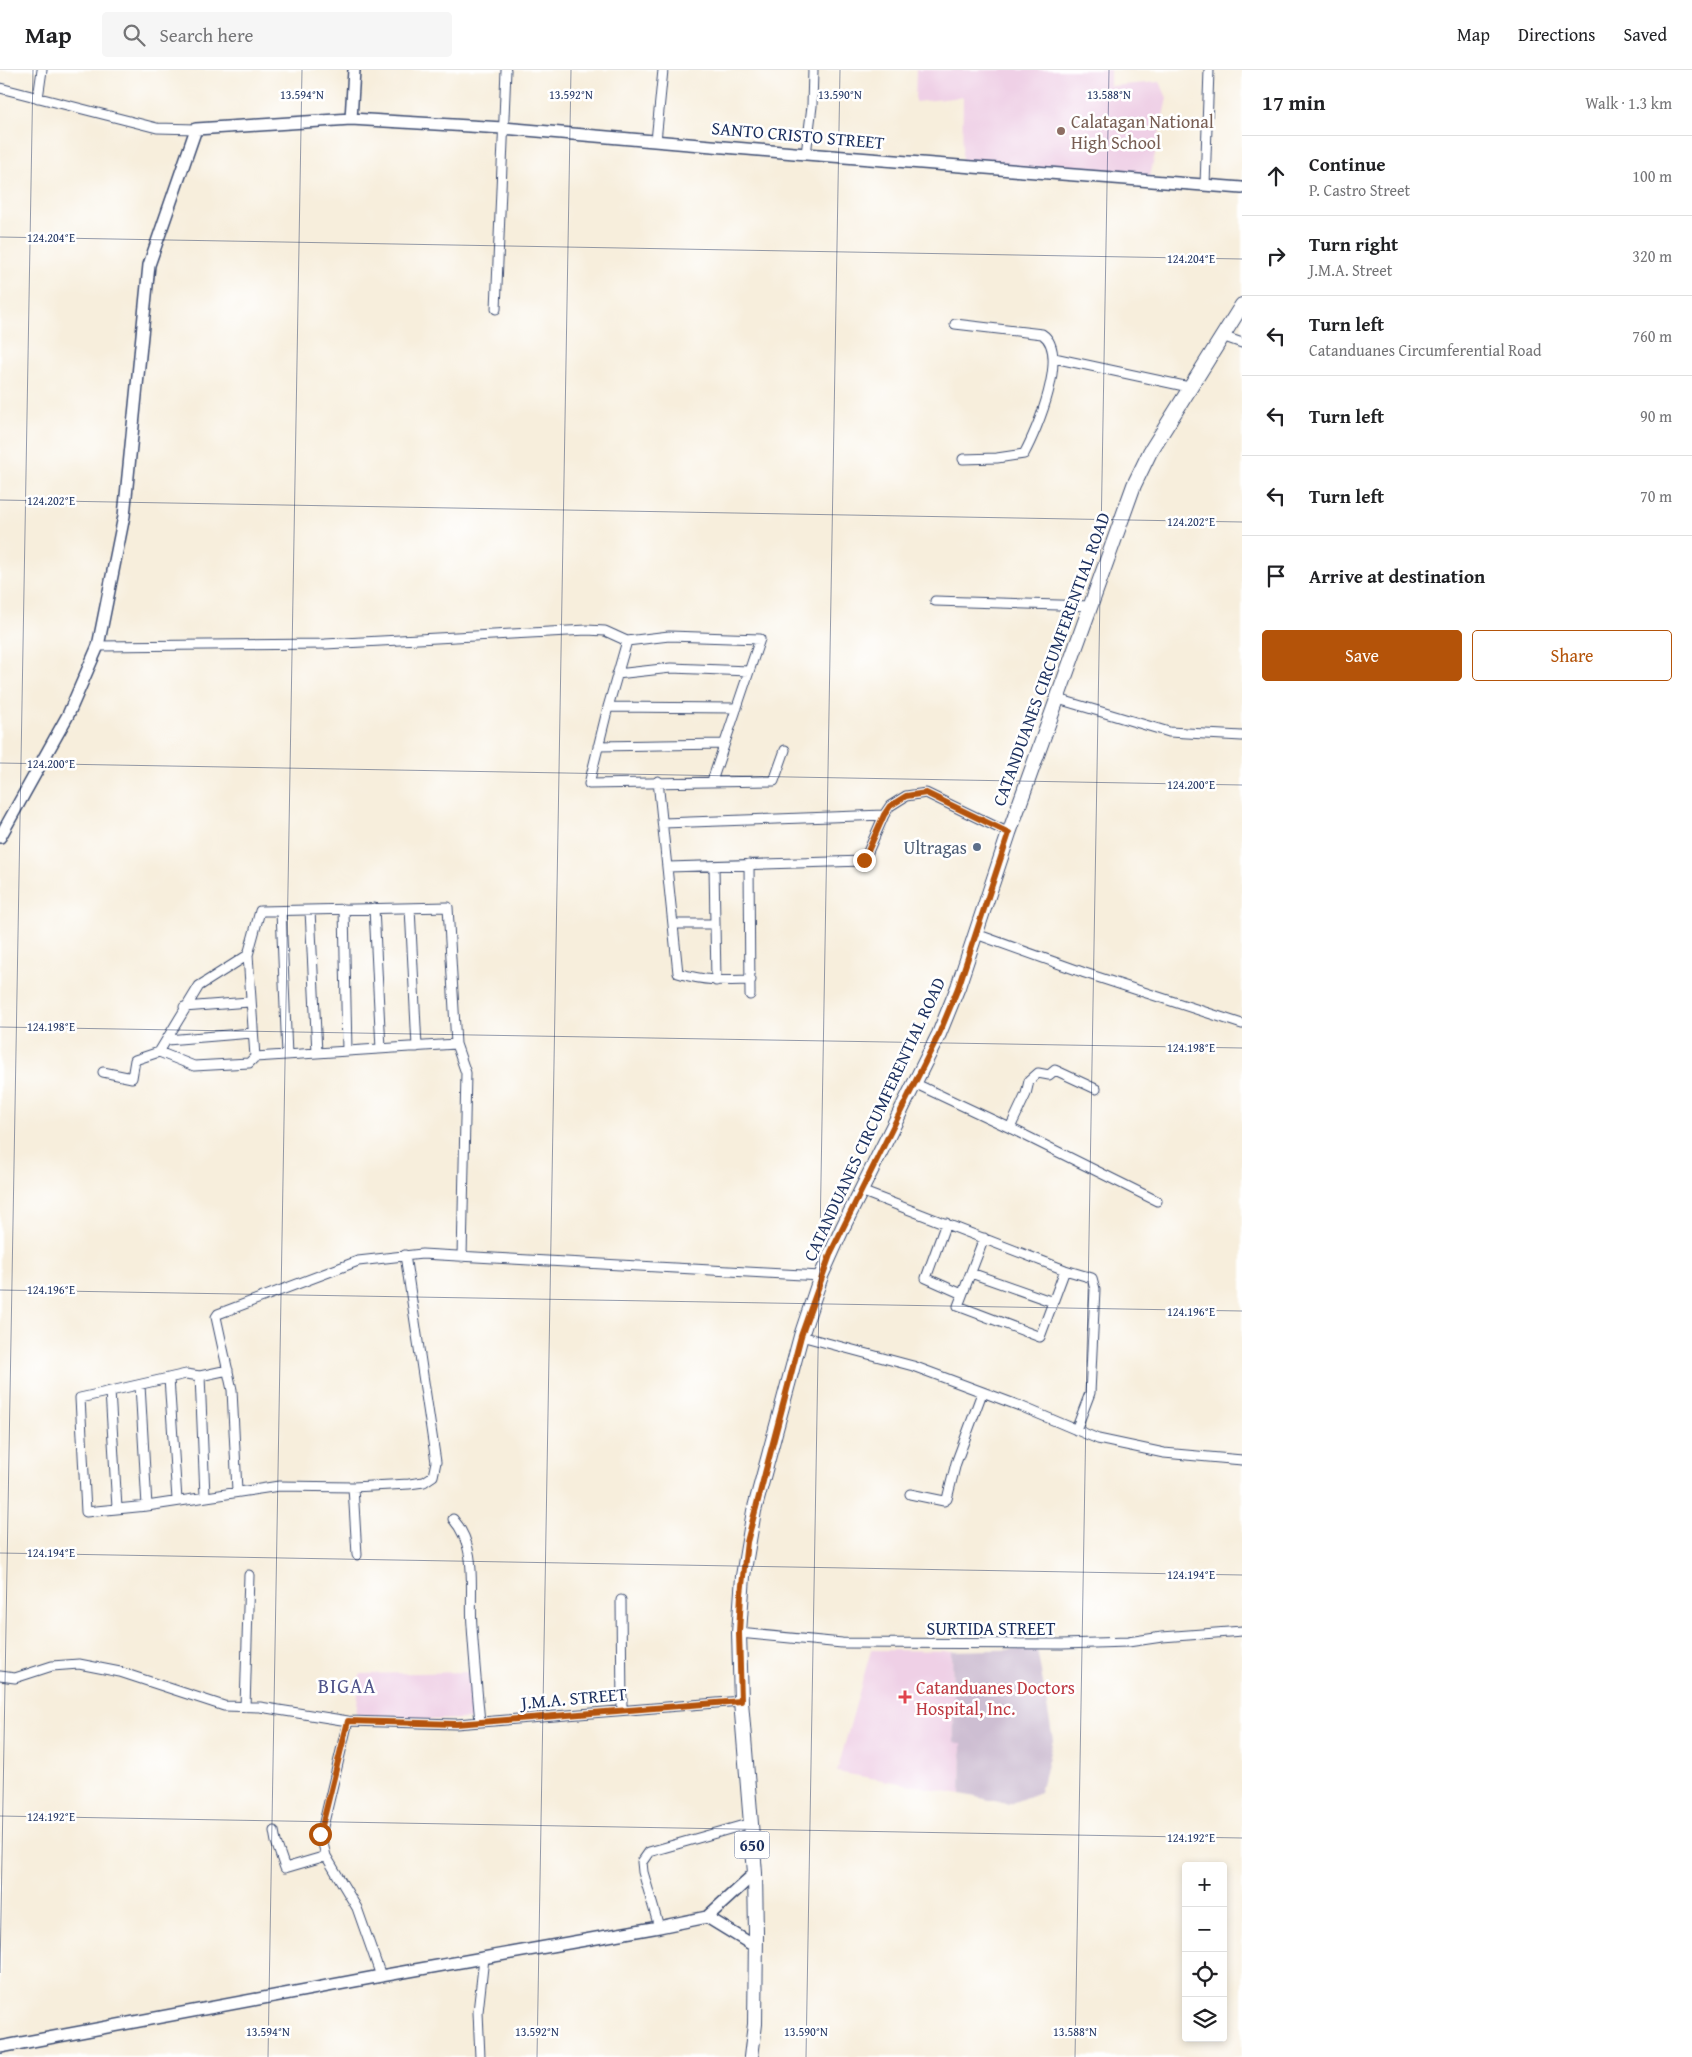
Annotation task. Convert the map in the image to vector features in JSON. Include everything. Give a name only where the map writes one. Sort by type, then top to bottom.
[{"type":"main road","name":"CATANDUANES CIRCUMFERENTIAL ROAD","points":[[751,2057],[755,2024],[755,1873],[741,1701],[739,1633],[741,1594],[747,1542],[801,1336],[821,1276],[939,1034],[955,995],[1009,833],[1134,485],[1150,452],[1242,304]]},
{"type":"street","points":[[38,98],[42,70]]},
{"type":"street","points":[[350,119],[354,70]]},
{"type":"street","points":[[496,310],[506,70]]},
{"type":"street","points":[[656,141],[663,70]]},
{"type":"street","points":[[806,154],[812,106],[813,70]]},
{"type":"street","points":[[1205,185],[1209,70]]},
{"type":"street","points":[[0,88],[157,128],[196,129],[149,265],[124,516],[98,646],[68,715],[0,837]]},
{"type":"street","name":"SANTO CRISTO STREET","points":[[196,129],[350,119],[503,128],[1242,188]]},
{"type":"street","points":[[955,324],[1042,334],[1048,338],[1054,358],[1045,403],[1035,434],[1024,454],[997,458],[963,459]]},
{"type":"street","points":[[1222,336],[1242,344]]},
{"type":"street","points":[[1054,358],[1189,387]]},
{"type":"street","points":[[935,601],[1091,606]]},
{"type":"street","points":[[98,646],[324,644],[587,630],[605,631],[627,641],[669,636],[760,639],[712,781]]},
{"type":"street","points":[[627,641],[589,784],[658,781],[774,781],[785,750]]},
{"type":"street","points":[[617,674],[671,668],[749,671]]},
{"type":"street","points":[[1058,699],[1169,732],[1242,736]]},
{"type":"street","points":[[608,707],[736,708]]},
{"type":"street","points":[[598,746],[724,744]]},
{"type":"street","points":[[658,781],[678,973],[694,978],[716,981],[751,980]]},
{"type":"street","points":[[668,867],[864,860],[884,815],[890,806],[906,796],[926,793],[1009,833]]},
{"type":"street","points":[[663,823],[884,815]]},
{"type":"street","points":[[749,864],[750,995]]},
{"type":"street","points":[[714,866],[716,981]]},
{"type":"street","points":[[255,1057],[249,1002],[248,956],[260,911],[448,907],[456,1044],[466,1073],[462,1257]]},
{"type":"street","points":[[374,908],[381,1049]]},
{"type":"street","points":[[410,908],[417,1047]]},
{"type":"street","points":[[344,909],[347,1051]]},
{"type":"street","points":[[281,910],[287,1056]]},
{"type":"street","points":[[310,910],[317,1053]]},
{"type":"street","points":[[674,924],[715,924]]},
{"type":"street","points":[[976,934],[1085,973],[1242,1024]]},
{"type":"street","points":[[103,1072],[132,1078],[135,1060],[159,1052],[198,986],[248,956]]},
{"type":"street","points":[[184,1007],[249,1002]]},
{"type":"street","points":[[167,1040],[252,1033]]},
{"type":"street","points":[[159,1052],[194,1066],[249,1063],[255,1057],[456,1044]]},
{"type":"street","points":[[1010,1128],[1026,1094],[1029,1081],[1038,1073],[1049,1075],[1055,1070],[1096,1089]]},
{"type":"street","points":[[914,1083],[1157,1201]]},
{"type":"street","points":[[861,1191],[1065,1270],[1092,1278],[1095,1289],[1090,1393],[1076,1430]]},
{"type":"street","points":[[946,1224],[926,1278],[962,1294]]},
{"type":"street","points":[[984,1238],[958,1306],[1040,1337],[1065,1270]]},
{"type":"street","points":[[228,1370],[200,1376],[186,1374],[80,1398],[86,1512],[147,1506],[279,1486],[353,1487],[409,1484],[424,1482],[433,1476],[436,1462],[405,1255]]},
{"type":"street","points":[[237,1491],[232,1390],[215,1322],[218,1314],[358,1261],[405,1255],[821,1276]]},
{"type":"street","points":[[970,1273],[1052,1302]]},
{"type":"street","points":[[801,1336],[913,1366],[1098,1439],[1164,1454],[1242,1460]]},
{"type":"street","points":[[200,1376],[205,1496]]},
{"type":"street","points":[[169,1378],[177,1500]]},
{"type":"street","points":[[140,1384],[147,1506]]},
{"type":"street","points":[[110,1391],[117,1508]]},
{"type":"street","points":[[910,1494],[944,1501],[947,1499],[956,1463],[982,1393]]},
{"type":"street","points":[[353,1487],[357,1555]]},
{"type":"street","points":[[453,1519],[465,1540],[471,1562],[472,1626],[480,1722]]},
{"type":"street","points":[[245,1707],[249,1575]]},
{"type":"street","points":[[621,1600],[622,1710]]},
{"type":"street","name":"SURTIDA STREET","points":[[739,1633],[842,1643],[1062,1644],[1128,1642],[1162,1637],[1242,1631]]},
{"type":"street","name":"J.M.A. STREET","points":[[0,1676],[15,1678],[52,1666],[79,1664],[120,1672],[224,1706],[260,1707],[348,1721],[421,1724],[480,1722],[741,1701]]},
{"type":"street","points":[[348,1721],[320,1834],[326,1856],[357,1908],[381,1976]]},
{"type":"street","points":[[659,1927],[643,1872],[642,1862],[649,1852],[751,1823]]},
{"type":"street","points":[[274,1831],[285,1868],[326,1856]]},
{"type":"street","points":[[0,2047],[707,1917],[755,1873]]},
{"type":"street","points":[[707,1917],[756,1947]]},
{"type":"street","points":[[480,2057],[478,2012],[484,1958]]},
{"type":"shaded area","name":"Calatagan National High School","points":[[916,70],[1110,70],[1110,86],[1160,82],[1167,98],[1150,177],[962,164],[963,97],[915,102]]},
{"type":"shaded area","points":[[1037,1649],[1053,1740],[1040,1792],[1009,1804],[961,1794],[962,1743],[954,1743],[952,1651]]},
{"type":"shaded area","name":"Catanduanes Doctors Hospital, Inc.","points":[[871,1650],[952,1651],[954,1743],[962,1743],[961,1794],[837,1772]]},
{"type":"shaded area","points":[[472,1672],[475,1719],[416,1720],[356,1715],[360,1674]]},
{"type":"place","name":"Calatagan National High School","points":[[1061,131]]},
{"type":"place","name":"Ultragas","points":[[977,847]]},
{"type":"place","name":"Catanduanes Doctors Hospital, Inc.","points":[[905,1697]]},
{"type":"district","name":"BIGAA","points":[[347,1685]]},
{"type":"route","points":[[320,1834],[348,1721],[456,1724],[741,1701],[739,1633],[747,1542],[801,1336],[831,1252],[939,1034],[958,988],[1009,833],[926,793],[906,796],[890,806],[884,815],[864,860]]}]
